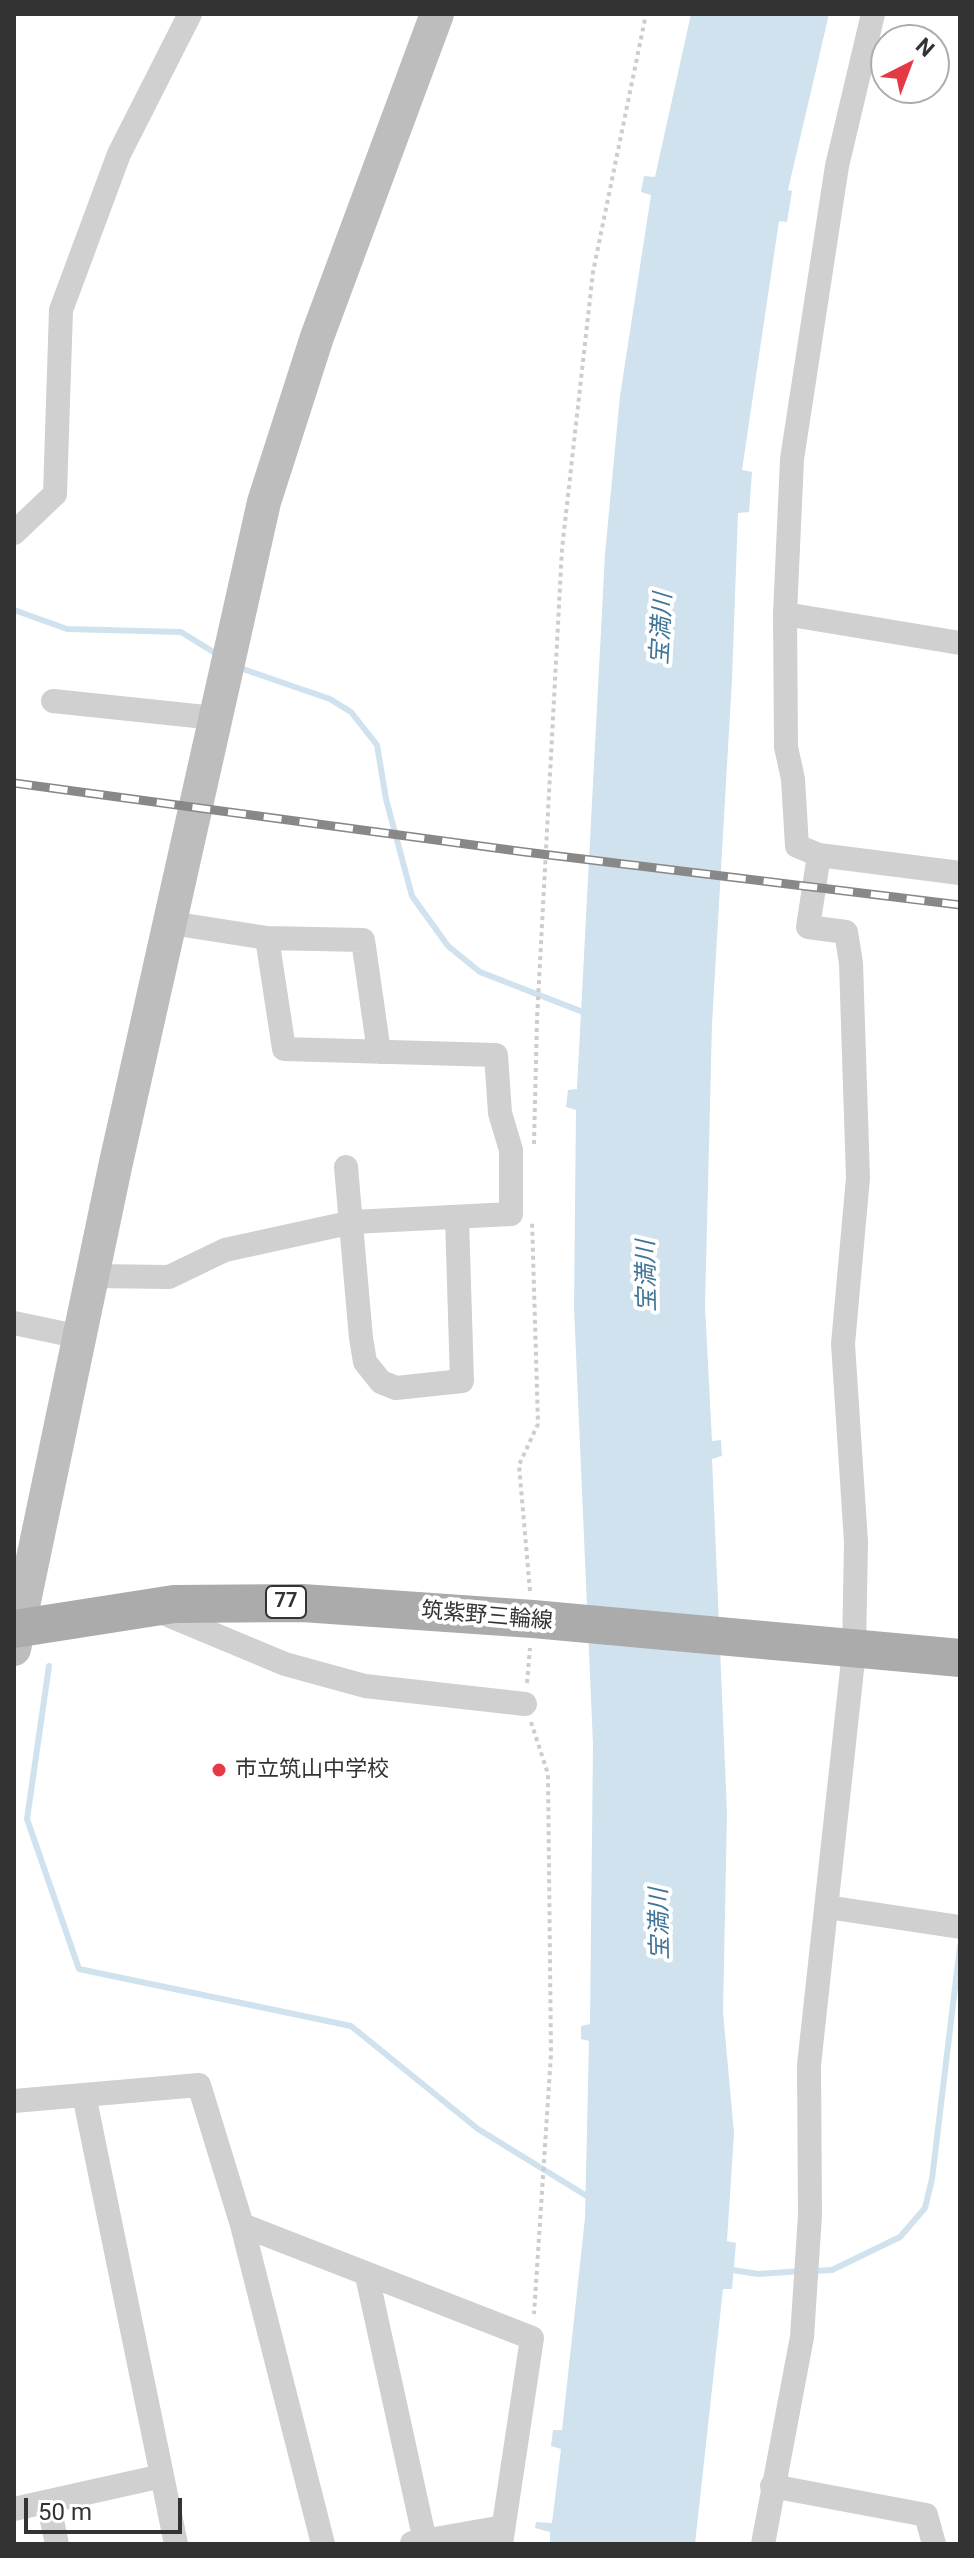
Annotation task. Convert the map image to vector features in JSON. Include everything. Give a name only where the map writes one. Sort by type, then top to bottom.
[{"type":"main road","name":"筑紫野三輪線","points":[[15,1635],[149,1607],[302,1603],[960,1658]]},
{"type":"street","points":[[14,533],[55,494],[61,310],[119,154],[190,14]]},
{"type":"street","points":[[15,1635],[264,502],[317,337],[437,14]]},
{"type":"street","points":[[873,14],[837,166],[792,459],[785,614],[786,747],[793,779],[797,846],[819,855],[960,873]]},
{"type":"street","points":[[785,614],[960,643]]},
{"type":"street","points":[[53,701],[215,718]]},
{"type":"street","points":[[763,2544],[802,2337],[810,2215],[809,2065],[854,1651],[856,1542],[843,1344],[858,1178],[851,963],[846,932],[808,927],[819,855]]},
{"type":"street","points":[[171,923],[267,938],[363,940],[379,1052]]},
{"type":"street","points":[[93,1276],[169,1277],[225,1250],[353,1222],[511,1214],[511,1150],[500,1113],[496,1055],[284,1049],[267,938]]},
{"type":"street","points":[[346,1167],[365,1362],[381,1382],[396,1388],[462,1381],[457,1218]]},
{"type":"street","points":[[14,1323],[71,1335]]},
{"type":"street","points":[[149,1607],[285,1664],[365,1686],[525,1704]]},
{"type":"street","points":[[827,1907],[960,1927]]},
{"type":"street","points":[[14,2101],[199,2085],[242,2225],[323,2544]]},
{"type":"street","points":[[84,2095],[176,2544]]},
{"type":"street","points":[[242,2225],[532,2338],[502,2536],[418,2542],[367,2276]]},
{"type":"street","points":[[14,2509],[162,2476]]},
{"type":"street","points":[[772,2486],[926,2515],[934,2544]]},
{"type":"street","points":[[48,2502],[57,2544]]},
{"type":"path","points":[[534,1154],[537,1019],[562,549],[593,272],[646,14]]},
{"type":"path","points":[[532,1214],[538,1424],[519,1465],[546,1621],[525,1704],[548,1774],[551,2054],[532,2338]]},
{"type":"water","name":"宝満川","points":[[691,14],[829,14],[788,190],[792,191],[787,222],[779,221],[742,470],[752,472],[749,512],[738,513],[732,679],[712,1024],[705,1306],[712,1441],[721,1440],[722,1456],[712,1459],[727,1813],[723,2012],[734,2133],[727,2241],[736,2243],[732,2289],[723,2289],[695,2544],[550,2544],[550,2532],[535,2528],[536,2522],[552,2523],[561,2449],[551,2446],[553,2430],[562,2430],[585,2218],[589,2041],[581,2039],[581,2026],[590,2024],[593,1744],[574,1307],[576,1110],[566,1107],[568,1090],[577,1089],[605,554],[620,396],[651,195],[641,192],[644,176],[655,177]]},
{"type":"waterway","points":[[14,610],[67,629],[181,632],[220,656]]},
{"type":"waterway","points":[[240,668],[330,699],[351,712],[377,745],[386,799],[412,896],[448,946],[480,972],[588,1014]]},
{"type":"waterway","points":[[49,1666],[27,1819],[79,1969],[351,2026],[478,2129],[590,2198]]},
{"type":"waterway","points":[[814,2271],[832,2270],[900,2237],[925,2208],[932,2179],[960,1946]]},
{"type":"waterway","points":[[726,2269],[758,2274],[802,2271]]},
{"type":"railway","points":[[14,783],[525,852],[960,905]]},
{"type":"place","name":"市立筑山中学校","points":[[219,1770]]}]
